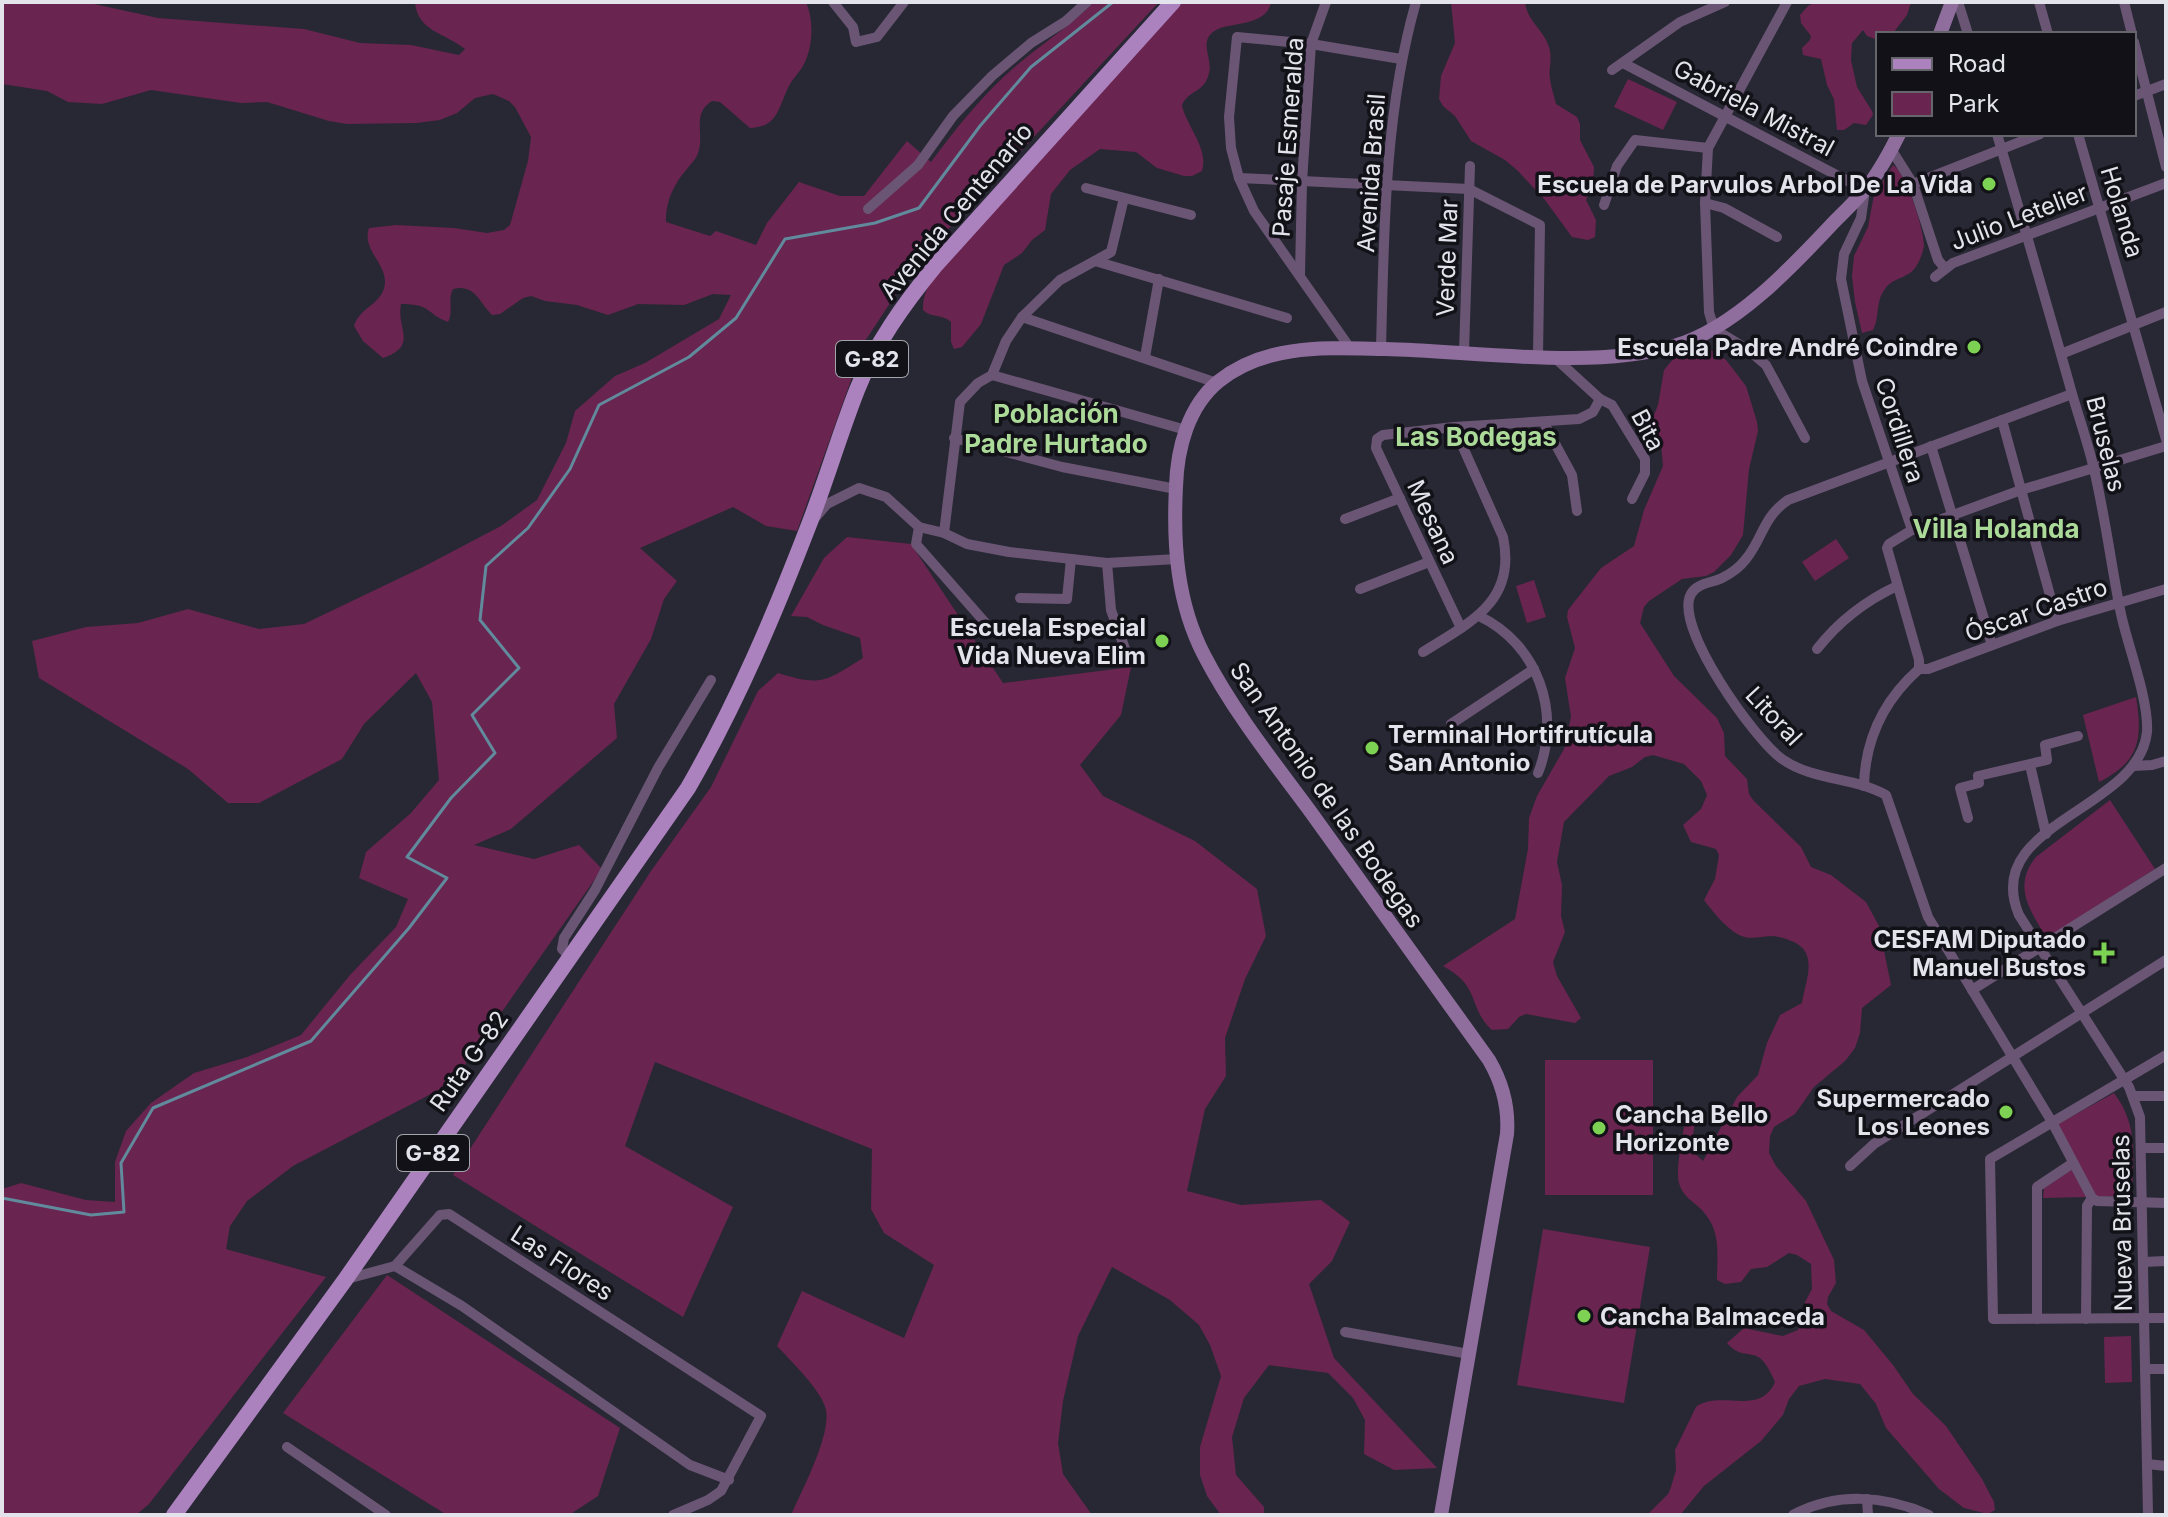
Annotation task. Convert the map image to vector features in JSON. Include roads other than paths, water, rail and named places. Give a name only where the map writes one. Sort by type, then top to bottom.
[{"type":"main road","name":"Avenida Centenario","points":[[688,788],[737,696],[809,524],[857,390],[903,307],[935,266],[1173,2]]},
{"type":"main road","name":"Ruta G-82","points":[[174,1515],[345,1280],[688,788]]},
{"type":"street","points":[[833,2],[853,27],[856,42],[877,37],[904,2]]},
{"type":"street","points":[[868,209],[918,165],[953,116],[992,76],[1087,2]]},
{"type":"street","name":"Pasaje Esmeralda","points":[[1300,276],[1302,182],[1311,44],[1326,2]]},
{"type":"street","name":"Avenida Brasil","points":[[1381,349],[1387,186],[1401,59],[1416,2]]},
{"type":"street","points":[[1612,70],[1680,22],[1725,2]]},
{"type":"street","points":[[1787,2],[1708,148],[1705,203],[1709,312],[1714,329],[1766,365],[1805,438]]},
{"type":"street","points":[[1941,32],[1955,2]]},
{"type":"street","points":[[1955,2],[1967,32]]},
{"type":"street","points":[[2039,2],[2047,32]]},
{"type":"street","points":[[2124,2],[2132,32]]},
{"type":"street","points":[[1350,348],[1254,211],[1239,178],[1231,148],[1229,117],[1237,37],[1311,44],[1401,59]]},
{"type":"street","points":[[2136,50],[2166,167]]},
{"type":"street","name":"Gabriela Mistral","points":[[1623,63],[1865,190]]},
{"type":"street","points":[[2136,95],[2166,84]]},
{"type":"street","name":"San Antonio de las Bodegas","points":[[1441,1515],[1507,1134],[1506,1103],[1500,1080],[1489,1060],[1225,693],[1205,657],[1189,621],[1177,559],[1176,489],[1179,455],[1186,430],[1199,404],[1217,383],[1253,362],[1284,352],[1350,348],[1582,358],[1661,349],[1688,341],[1737,314],[1801,256],[1865,190],[1898,136]]},
{"type":"street","name":"Bruselas","points":[[1998,136],[2093,466],[2118,602],[2147,719],[2145,742],[2133,766]]},
{"type":"street","points":[[1913,184],[2035,136]]},
{"type":"street","name":"Holanda","points":[[2079,136],[2166,439]]},
{"type":"street","points":[[1604,205],[1617,166],[1635,140],[1708,148]]},
{"type":"street","points":[[1891,149],[1913,184],[1938,260],[1944,267]]},
{"type":"street","name":"Verde Mar","points":[[1464,352],[1470,166]]},
{"type":"street","points":[[1239,178],[1469,189],[1540,225],[1538,356]]},
{"type":"street","name":"Julio Letelier","points":[[1935,277],[1944,267],[2166,183]]},
{"type":"street","points":[[1086,188],[1191,215]]},
{"type":"street","name":"Cordillera","points":[[1865,190],[1861,218],[1842,262],[1841,279],[1862,381],[1912,530]]},
{"type":"street","points":[[944,533],[960,402],[978,383],[992,375],[1006,341],[1022,317],[1060,280],[1111,252],[1124,198]]},
{"type":"street","points":[[1705,203],[1724,208],[1777,237]]},
{"type":"street","points":[[1095,261],[1287,318]]},
{"type":"street","points":[[1145,357],[1159,279]]},
{"type":"street","points":[[2061,354],[2166,312]]},
{"type":"street","points":[[1022,317],[1217,383]]},
{"type":"street","name":"Bita","points":[[1554,357],[1600,399],[1612,405],[1645,459],[1645,473],[1632,499]]},
{"type":"street","points":[[992,375],[1186,430]]},
{"type":"street","name":"Litoral","points":[[2072,394],[1788,500],[1765,522],[1744,561],[1729,574],[1695,589],[1688,602],[1696,633],[1719,681],[1768,747],[1783,760],[1808,772],[1864,786],[1886,795],[1928,917],[2052,1122],[2092,1198]]},
{"type":"street","points":[[1423,652],[1479,616],[1495,598],[1506,564],[1505,546],[1454,427],[1584,418],[1593,412],[1600,399]]},
{"type":"street","points":[[2002,420],[2057,621]]},
{"type":"street","points":[[1544,423],[1572,475],[1577,511]]},
{"type":"street","name":"Mesana","points":[[1454,427],[1383,435],[1377,439],[1376,448],[1461,628]]},
{"type":"street","points":[[954,438],[1062,467],[1176,489]]},
{"type":"street","points":[[1931,446],[1992,645]]},
{"type":"street","points":[[1864,786],[1870,742],[1881,715],[1898,690],[1919,669],[1887,548],[1893,540],[1912,530],[2021,490],[2166,446]]},
{"type":"street","points":[[809,524],[827,504],[859,488],[886,497],[919,527],[944,533],[967,544],[1107,563],[1177,559]]},
{"type":"street","points":[[1345,519],[1400,498]]},
{"type":"street","points":[[919,527],[916,544],[989,627]]},
{"type":"street","points":[[1020,598],[1067,599],[1071,559]]},
{"type":"street","points":[[1360,589],[1429,562]]},
{"type":"street","points":[[1107,563],[1111,610],[1129,660]]},
{"type":"street","points":[[1817,649],[1858,608],[1897,586]]},
{"type":"street","name":"Óscar Castro","points":[[1919,669],[1928,669],[2057,621],[2166,589]]},
{"type":"street","points":[[1479,616],[1513,640],[1534,669],[1543,692],[1548,716],[1547,741],[1538,773]]},
{"type":"street","points":[[1451,724],[1534,669]]},
{"type":"street","points":[[570,957],[562,949],[564,938],[595,890],[658,768],[711,680]]},
{"type":"street","points":[[1968,818],[1960,788],[1979,783],[1978,776],[2047,760],[2045,745],[2078,736]]},
{"type":"street","points":[[2133,766],[2166,761]]},
{"type":"street","points":[[2030,765],[2046,834]]},
{"type":"street","name":"Nueva Bruselas","points":[[2133,766],[2024,853],[2016,868],[2013,884],[2019,915],[2124,1079],[2140,1117],[2148,1515]]},
{"type":"street","points":[[1972,990],[2166,868]]},
{"type":"street","points":[[1850,1166],[1874,1144],[2166,960]]},
{"type":"street","points":[[2166,1055],[1990,1159],[1993,1319],[2166,1318]]},
{"type":"street","points":[[2133,1096],[2166,1096]]},
{"type":"street","points":[[2142,1148],[2166,1148]]},
{"type":"street","points":[[2037,1319],[2037,1187],[2073,1163]]},
{"type":"street","points":[[2086,1319],[2087,1206],[2092,1198],[2097,1201],[2166,1203]]},
{"type":"street","name":"Las Flores","points":[[395,1266],[440,1215],[449,1214],[761,1416],[729,1480]]},
{"type":"street","points":[[2143,1262],[2166,1261]]},
{"type":"street","points":[[345,1280],[395,1266],[462,1306],[690,1465],[729,1480],[708,1500],[673,1515]]},
{"type":"street","points":[[1345,1332],[1469,1354]]},
{"type":"street","points":[[2145,1369],[2166,1369]]},
{"type":"street","points":[[287,1447],[386,1515]]},
{"type":"street","points":[[2147,1464],[2166,1466]]},
{"type":"street","points":[[1867,1499],[1868,1515]]},
{"type":"street","points":[[1793,1515],[1820,1503],[1867,1499],[1904,1505],[1929,1515]]},
{"type":"waterway","points":[[2,1198],[91,1215],[124,1212],[121,1163],[153,1108],[311,1041],[409,928],[447,878],[407,857],[451,798],[495,753],[472,715],[519,668],[480,620],[486,566],[528,528],[570,469],[599,405],[689,357],[736,318],[785,239],[875,223],[919,208],[980,126],[1031,67],[1113,2]]},
{"type":"place","name":"Escuela de Parvulos Arbol De La Vida","points":[[1989,184]]},
{"type":"place","name":"Escuela Padre André Coindre","points":[[1974,347]]},
{"type":"place","name":"Escuela Especial Vida Nueva Elim","points":[[1162,641]]},
{"type":"place","name":"Terminal Hortifrutícula San Antonio","points":[[1372,748]]},
{"type":"place","name":"CESFAM Diputado Manuel Bustos","points":[[2104,953]]},
{"type":"place","name":"Supermercado Los Leones","points":[[2006,1112]]},
{"type":"place","name":"Cancha Bello Horizonte","points":[[1599,1128]]},
{"type":"place","name":"Cancha Balmaceda","points":[[1584,1316]]},
{"type":"district","name":"Población Padre Hurtado","points":[[1056,428]]},
{"type":"district","name":"Las Bodegas","points":[[1476,436]]},
{"type":"district","name":"Villa Holanda","points":[[1996,528]]}]
